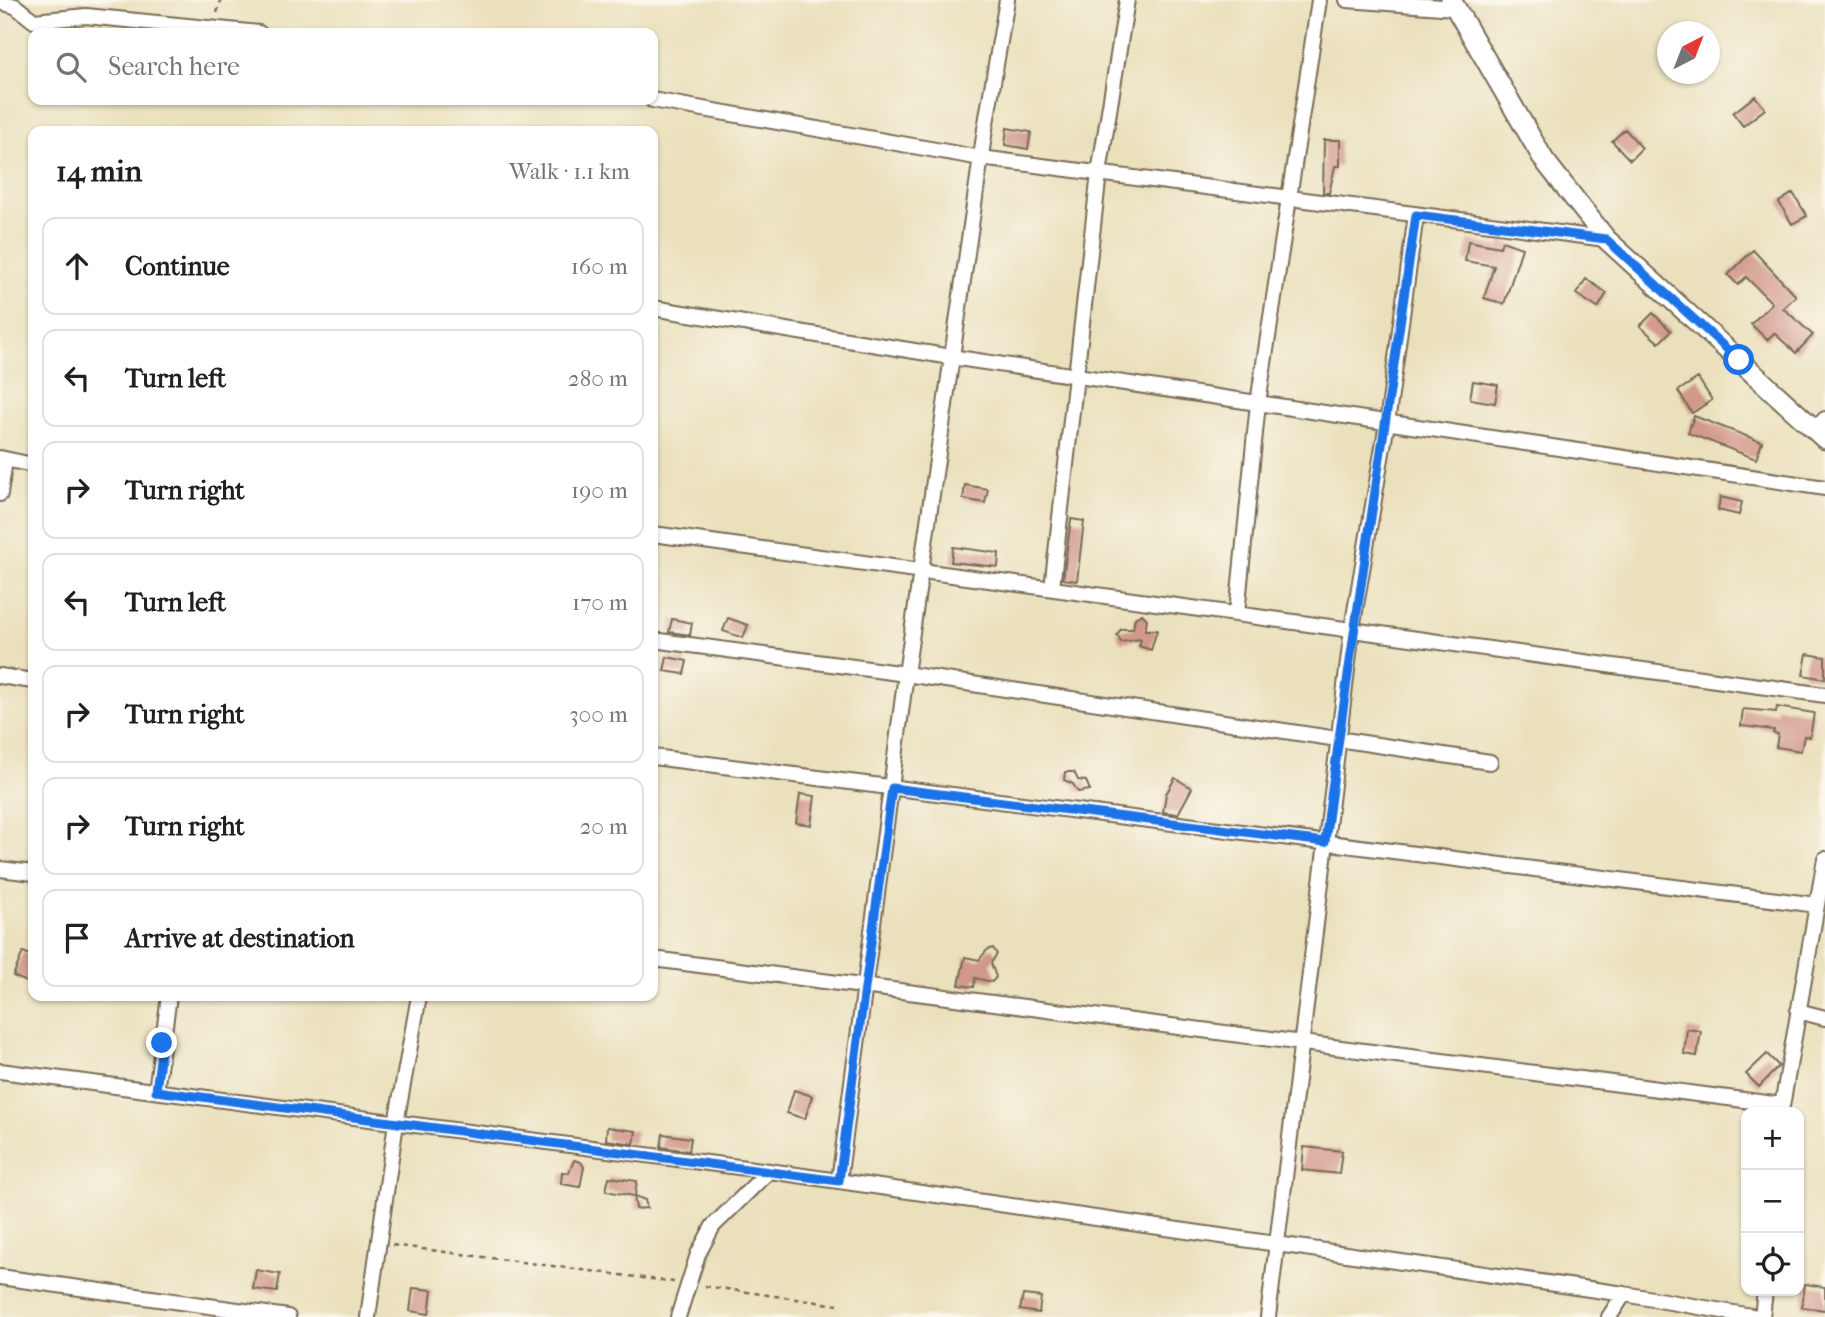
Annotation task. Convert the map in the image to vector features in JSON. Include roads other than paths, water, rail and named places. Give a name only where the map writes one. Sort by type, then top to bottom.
[{"type":"main road","points":[[1453,4],[1544,160],[1606,239],[1822,429]]},
{"type":"street","points":[[839,1181],[951,357],[1007,0]]},
{"type":"street","points":[[1052,588],[1099,173],[1127,0]]},
{"type":"street","points":[[1237,614],[1258,403],[1320,0]]},
{"type":"street","points":[[1347,0],[1453,4]]},
{"type":"street","points":[[0,2],[15,6],[34,21],[86,16],[208,28]]},
{"type":"street","points":[[658,101],[981,158],[1606,239]]},
{"type":"street","points":[[1268,1317],[1352,629],[1387,422],[1416,215]]},
{"type":"street","points":[[658,309],[951,357],[1825,488]]},
{"type":"street","points":[[0,494],[3,459],[28,464]]},
{"type":"street","points":[[658,535],[1825,695]]},
{"type":"street","points":[[658,641],[906,674],[1490,762]]},
{"type":"street","points":[[0,676],[28,680]]},
{"type":"street","points":[[658,758],[1817,905]]},
{"type":"street","points":[[1782,1107],[1825,859]]},
{"type":"street","points":[[0,869],[28,872]]},
{"type":"street","points":[[658,960],[1767,1107]]},
{"type":"street","points":[[156,1091],[168,1001]]},
{"type":"street","points":[[368,1317],[396,1123],[418,1001]]},
{"type":"street","points":[[1798,1011],[1825,1018]]},
{"type":"street","points":[[0,1071],[769,1171],[1624,1294],[1757,1317]]},
{"type":"street","points":[[678,1317],[691,1284],[698,1254],[713,1226],[769,1171]]},
{"type":"street","points":[[0,1277],[288,1317]]},
{"type":"street","points":[[1608,1317],[1624,1294]]},
{"type":"street","points":[[1762,1317],[1764,1296]]}]
